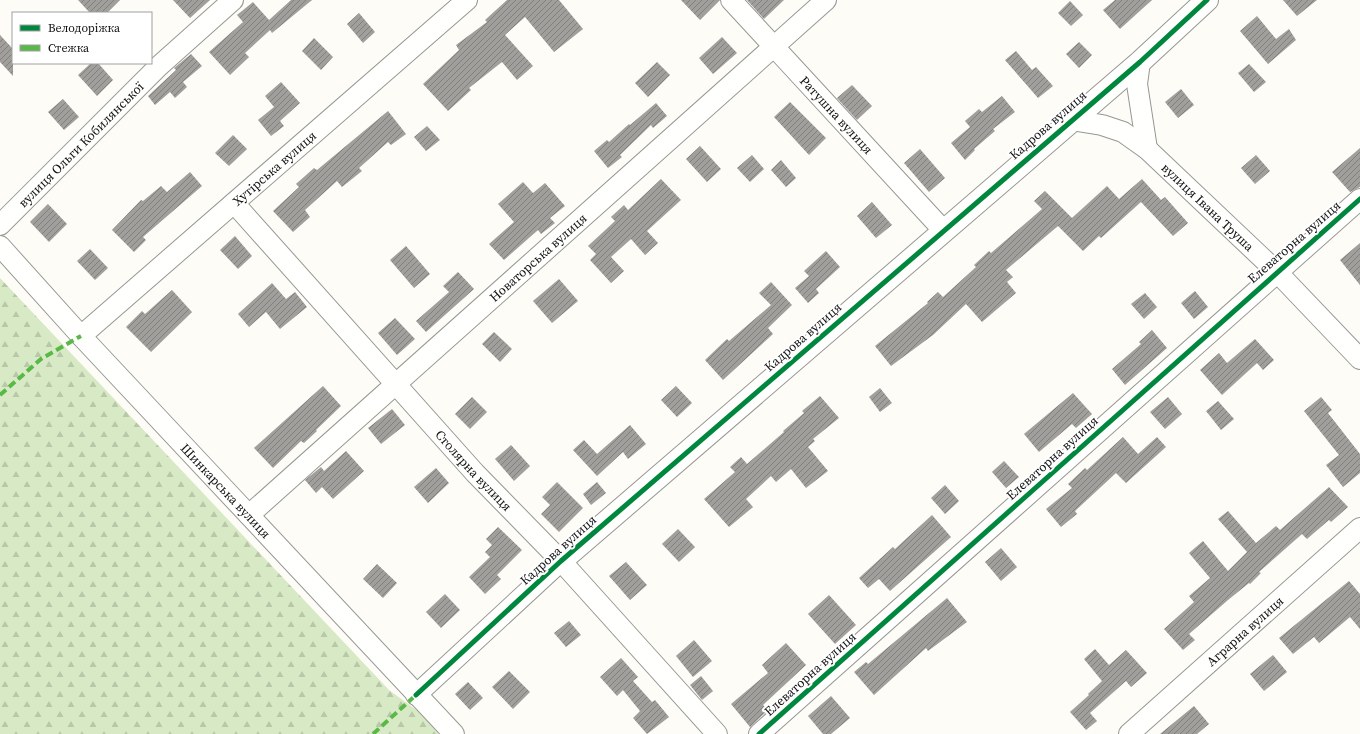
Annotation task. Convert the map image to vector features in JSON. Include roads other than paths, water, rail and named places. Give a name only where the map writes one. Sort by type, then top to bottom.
[{"type":"street","name":"вулиця Ольги Кобилянської","points":[[0,225],[159,66],[233,0]]},
{"type":"street","name":"Хутірська вулиця","points":[[81,336],[129,292],[234,203],[467,0]]},
{"type":"street","name":"Ратушна вулиця","points":[[731,0],[943,230]]},
{"type":"street","name":"Новаторська вулиця","points":[[249,515],[396,385],[772,46],[826,0]]},
{"type":"street","name":"Кадрова вулиця","points":[[416,695],[561,561],[943,230],[1140,62],[1207,0]]},
{"type":"street","points":[[1140,62],[1137,84],[1147,149]]},
{"type":"street","name":"вулиця Івана Труша","points":[[1071,120],[1102,125],[1123,132],[1147,149],[1277,272],[1360,359]]},
{"type":"street","name":"Елеваторна вулиця","points":[[759,734],[1360,199]]},
{"type":"street","name":"Столярна вулиця","points":[[234,203],[475,473],[561,561],[716,734]]},
{"type":"street","name":"Шинкарська вулиця","points":[[0,246],[81,336],[454,734]]},
{"type":"street","name":"Аграрна вулиця","points":[[1129,734],[1360,528]]}]
